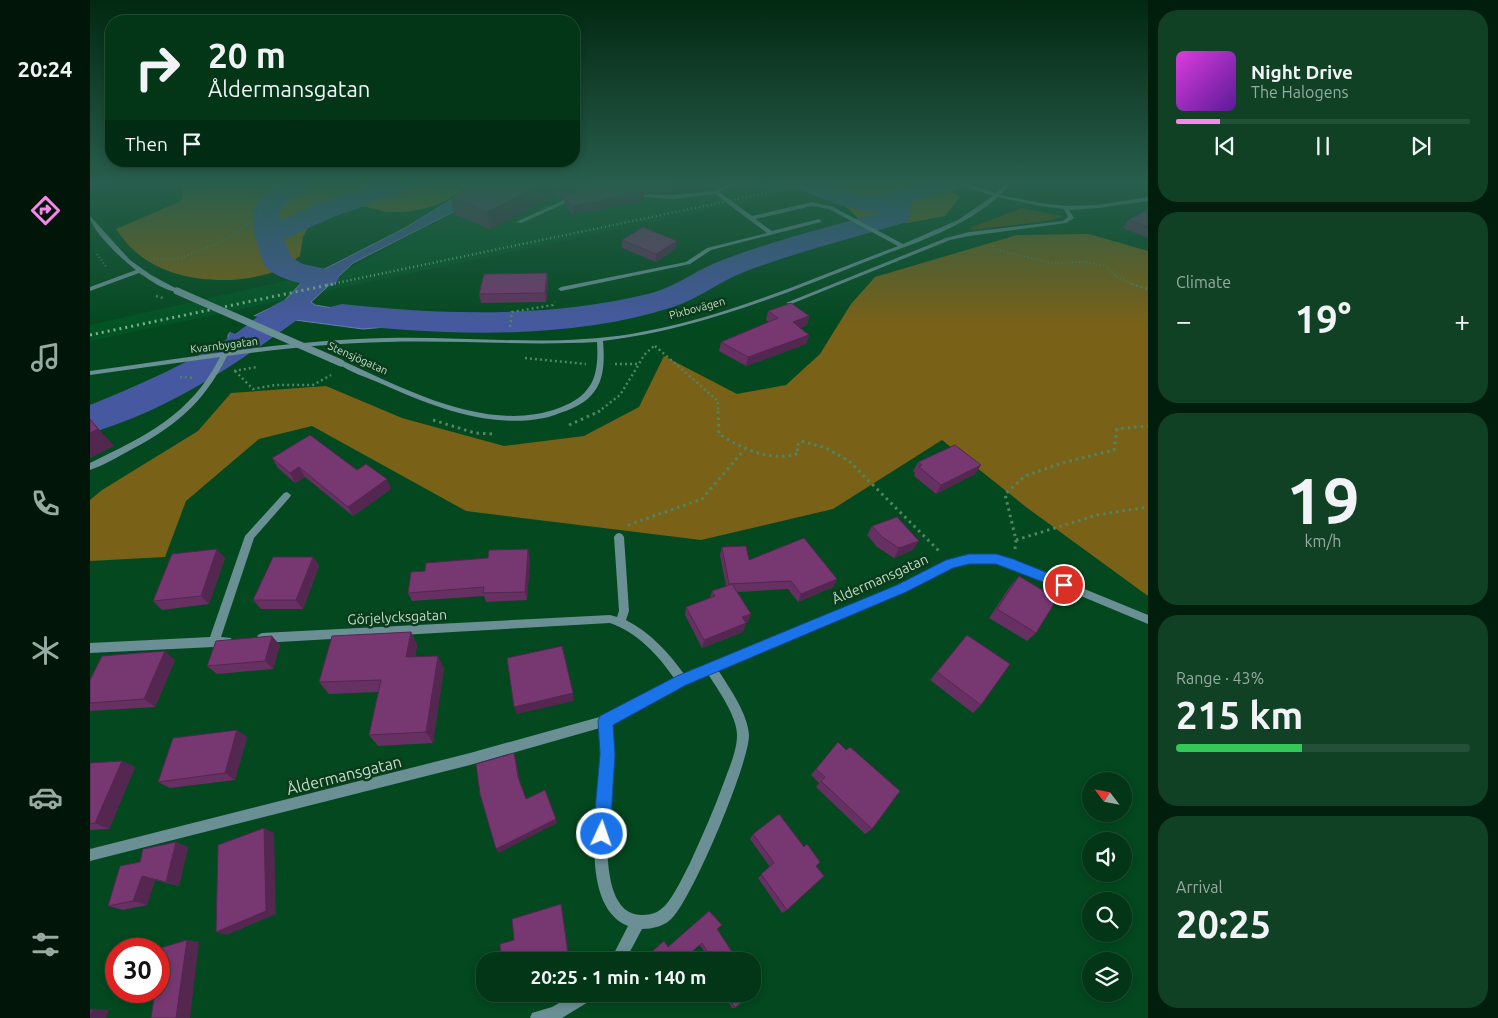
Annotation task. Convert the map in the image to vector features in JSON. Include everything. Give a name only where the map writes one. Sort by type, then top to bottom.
[{"type":"street","name":"Stensjögatan","points":[[100,231],[116,252],[139,271],[177,291],[405,392],[442,406],[484,416],[531,418],[563,410],[586,398],[598,383],[602,364],[600,340]]},
{"type":"street","points":[[768,231],[771,233]]},
{"type":"street","points":[[561,289],[688,263],[709,249],[780,231]]},
{"type":"street","points":[[872,231],[902,246]]},
{"type":"street","name":"Pixbovägen","points":[[360,341],[563,342],[600,340],[676,325],[747,304],[939,231]]},
{"type":"street","points":[[789,303],[948,239],[998,231]]},
{"type":"street","points":[[90,289],[139,271]]},
{"type":"street","name":"Kvarnbygatan","points":[[90,373],[360,341]]},
{"type":"street","points":[[90,467],[159,430],[187,408],[208,387],[224,356]]},
{"type":"street","points":[[214,642],[250,536],[287,495]]},
{"type":"street","points":[[619,537],[624,611],[620,622]]},
{"type":"street","name":"Åldermansgatan","points":[[90,855],[470,760],[605,721],[682,680],[901,588],[951,563],[969,559],[996,559],[1013,564],[1148,620]]},
{"type":"street","name":"Görjelycksgatan","points":[[90,648],[490,627],[594,619],[620,622],[640,634],[664,657],[682,680]]},
{"type":"street","points":[[605,721],[608,754],[601,851],[604,880],[612,905],[626,919],[637,924],[650,922],[668,914],[685,890],[731,780],[744,736],[731,699],[710,668]]},
{"type":"street","points":[[622,952],[637,924]]},
{"type":"street","points":[[537,1018],[555,1014],[575,1002]]},
{"type":"path","points":[[167,260],[181,258],[223,241],[238,231]]},
{"type":"path","points":[[986,232],[991,238],[994,249],[1051,263],[1086,262],[1105,266],[1113,275],[1130,284],[1148,289]]},
{"type":"path","points":[[509,331],[512,312],[553,305],[561,289]]},
{"type":"path","points":[[523,358],[577,364],[639,364],[644,355],[656,346],[718,401],[719,434],[744,450],[789,458],[799,453],[796,447],[801,440],[816,442],[832,449],[850,461],[951,563]]},
{"type":"path","points":[[215,375],[261,366]]},
{"type":"path","points":[[234,370],[253,389],[275,385],[313,385],[332,375]]},
{"type":"path","points":[[1013,564],[1016,540],[1005,494],[1025,476],[1062,463],[1114,450],[1117,429],[1148,426]]},
{"type":"path","points":[[619,537],[622,527],[702,499],[744,450]]},
{"type":"path","points":[[1016,540],[1098,515],[1148,507]]},
{"type":"shaded area","points":[[117,231],[306,231],[303,237],[300,256],[284,268],[264,275],[226,280],[186,276],[168,271],[151,263],[128,244]]},
{"type":"shaded area","points":[[420,231],[613,231],[90,341],[90,325],[356,265]]},
{"type":"shaded area","points":[[1089,234],[1148,251],[1148,596],[1026,507],[942,440],[833,509],[701,540],[466,511],[312,426],[259,439],[186,501],[165,557],[90,561],[90,500],[102,490],[198,431],[231,393],[326,386],[402,418],[504,446],[584,436],[639,407],[664,356],[737,394],[786,385],[820,354],[851,304],[875,277],[1017,235]]},
{"type":"water","points":[[400,231],[417,231],[353,263],[311,302],[315,305],[356,312],[400,313],[409,325],[363,329],[295,320],[246,343],[234,345],[228,342],[228,335],[237,324],[283,302],[305,279]]},
{"type":"pier","points":[[252,315],[284,328],[254,342],[228,331],[236,322]]},
{"type":"building","points":[[637,231],[652,231],[677,241],[656,254],[622,240]]},
{"type":"building","points":[[547,273],[545,293],[479,294],[484,274]]},
{"type":"building","points":[[791,303],[809,316],[793,322],[809,335],[748,357],[721,342],[778,318],[768,311]]},
{"type":"building","points":[[90,419],[98,429],[90,433]]},
{"type":"building","points":[[310,435],[357,470],[366,464],[387,479],[348,507],[299,467],[290,473],[272,458]]},
{"type":"building","points":[[955,445],[981,465],[941,485],[919,467],[922,465],[918,462]]},
{"type":"building","points":[[897,517],[919,541],[899,548],[882,537],[872,526]]},
{"type":"building","points":[[804,538],[837,579],[801,594],[791,581],[729,584],[722,547],[746,546],[749,560]]},
{"type":"building","points":[[217,549],[201,596],[153,601],[172,554]]},
{"type":"building","points":[[528,549],[525,592],[483,593],[484,587],[408,593],[411,572],[425,571],[426,563],[488,558],[489,550]]},
{"type":"building","points":[[273,557],[313,557],[296,600],[253,600]]},
{"type":"building","points":[[1019,576],[1057,599],[1036,633],[997,609]]},
{"type":"building","points":[[732,584],[751,614],[742,617],[746,623],[704,640],[686,607],[715,596],[712,591]]},
{"type":"building","points":[[411,632],[406,657],[438,656],[426,732],[369,735],[381,680],[319,682],[332,636]]},
{"type":"building","points":[[967,635],[1010,664],[981,705],[937,672]]},
{"type":"building","points":[[272,636],[265,661],[207,666],[216,641]]},
{"type":"building","points":[[562,646],[573,693],[514,707],[507,658]]},
{"type":"building","points":[[165,651],[144,699],[90,703],[90,680],[102,656]]},
{"type":"building","points":[[237,730],[225,773],[158,782],[173,738]]},
{"type":"building","points":[[838,742],[846,750],[850,747],[900,791],[872,829],[821,781],[825,777],[816,769]]},
{"type":"building","points":[[514,753],[518,777],[526,799],[545,790],[556,819],[496,849],[480,794],[476,764]]},
{"type":"building","points":[[122,761],[95,823],[90,824],[90,763]]},
{"type":"building","points":[[779,814],[804,847],[807,844],[820,862],[816,866],[824,876],[787,910],[761,874],[774,863],[753,834]]},
{"type":"building","points":[[264,828],[266,911],[216,932],[218,845]]},
{"type":"building","points":[[176,842],[166,882],[142,876],[133,901],[108,906],[120,866],[140,862],[143,849]]},
{"type":"building","points":[[561,904],[568,952],[500,952],[500,944],[514,940],[512,919]]},
{"type":"building","points":[[709,911],[722,925],[717,929],[732,952],[708,952],[702,943],[692,952],[651,952],[664,941],[668,947]]},
{"type":"building","points":[[187,940],[176,1018],[151,1018],[153,1003],[170,1003],[170,945]]},
{"type":"building","points":[[732,1002],[742,1002],[735,1008]]},
{"type":"waterway","points":[[267,231],[278,262],[293,271],[324,278]]},
{"type":"waterway","points":[[269,235],[279,231]]},
{"type":"waterway","points":[[342,314],[419,321],[498,322],[537,320],[614,311],[662,300],[682,292],[721,271],[751,259],[847,231]]},
{"type":"waterway","points":[[90,420],[171,386],[244,343],[293,307]]},
{"type":"railway","points":[[327,285],[587,231]]},
{"type":"railway","points":[[90,335],[333,284]]},
{"type":"route","points":[[602,834],[604,781],[608,754],[605,721],[682,680],[901,588],[951,563],[969,559],[996,559],[1064,585]]}]
